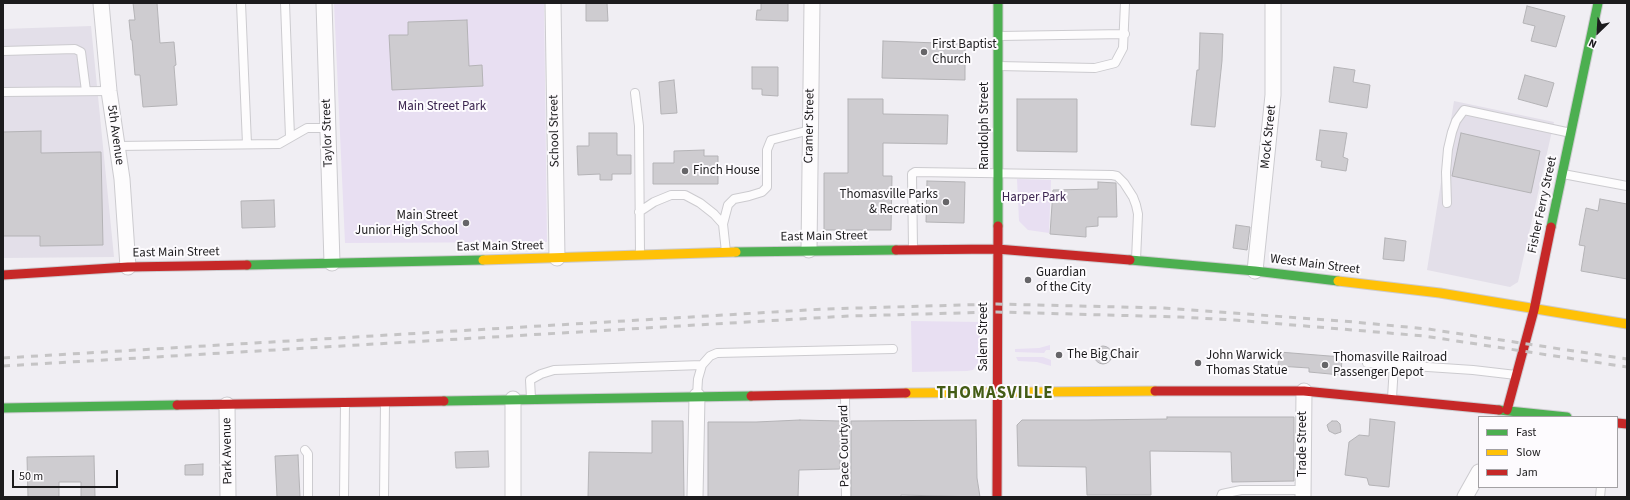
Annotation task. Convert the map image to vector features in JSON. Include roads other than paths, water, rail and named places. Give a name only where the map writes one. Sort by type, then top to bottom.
[{"type":"main road","name":"Randolph Street","points":[[997,249],[998,3]]},
{"type":"main road","name":"Fisher Ferry Street","points":[[1506,414],[1534,310],[1598,3]]},
{"type":"main road","name":"East Main Street","points":[[3,274],[128,267],[640,256],[809,250],[997,249]]},
{"type":"main road","name":"West Main Street","points":[[997,249],[1255,271],[1440,293],[1534,310],[1627,324]]},
{"type":"main road","name":"Salem Street","points":[[997,249],[997,497]]},
{"type":"main road","points":[[3,408],[345,403],[530,398],[997,392],[1304,391],[1392,399],[1506,414],[1547,416]]},
{"type":"street","name":"5th Avenue","points":[[101,3],[109,90],[122,179],[128,267]]},
{"type":"street","name":"Taylor Street","points":[[324,3],[332,263]]},
{"type":"street","name":"School Street","points":[[553,3],[557,258]]},
{"type":"street","name":"Cramer Street","points":[[809,250],[812,3]]},
{"type":"street","name":"Mock Street","points":[[1255,271],[1273,95],[1273,3]]},
{"type":"street","name":"Trade Street","points":[[1303,494],[1304,391]]},
{"type":"street","points":[[695,497],[696,396]]},
{"type":"street","points":[[513,497],[514,399]]},
{"type":"street","name":"Park Avenue","points":[[227,405],[228,497]]},
{"type":"street","points":[[1471,494],[1478,475]]},
{"type":"lane","points":[[241,3],[247,144]]},
{"type":"lane","points":[[285,3],[290,136]]},
{"type":"lane","points":[[998,66],[1095,68],[1115,63],[1123,48],[1125,34],[1125,3]]},
{"type":"lane","points":[[998,36],[1125,34]]},
{"type":"lane","points":[[3,51],[75,49],[81,52],[86,91]]},
{"type":"lane","points":[[3,92],[109,90]]},
{"type":"lane","points":[[635,93],[639,126],[640,256]]},
{"type":"lane","points":[[1448,203],[1446,172],[1448,149],[1454,126],[1460,114],[1464,110],[1571,133]]},
{"type":"lane","points":[[117,146],[279,144],[290,136],[307,128],[328,128]]},
{"type":"lane","points":[[726,253],[723,224],[728,205],[734,199],[762,192],[767,187],[767,150],[772,140],[777,137],[810,130]]},
{"type":"lane","points":[[913,250],[912,174],[915,172],[997,172],[1112,175],[1117,176],[1129,190],[1136,205],[1138,214],[1136,261]]},
{"type":"lane","points":[[1563,174],[1627,186]]},
{"type":"lane","points":[[639,212],[654,202],[671,195],[685,195],[700,203],[714,214],[723,224]]},
{"type":"lane","points":[[696,396],[702,364],[710,356],[717,353],[893,349]]},
{"type":"lane","points":[[1367,363],[1516,375]]},
{"type":"lane","points":[[530,398],[530,380],[541,374],[554,370],[702,364]]},
{"type":"lane","points":[[1392,399],[1394,365]]},
{"type":"lane","name":"Pace Courtyard","points":[[845,394],[846,497]]},
{"type":"lane","points":[[384,497],[385,402]]},
{"type":"lane","points":[[344,497],[345,403]]},
{"type":"lane","points":[[305,450],[308,454],[308,497]]},
{"type":"lane","points":[[1221,497],[1222,494],[1241,490],[1303,494]]},
{"type":"railway","points":[[3,358],[824,309],[997,304],[1162,308],[1343,321],[1428,329],[1627,359]]},
{"type":"railway","points":[[3,366],[849,316],[997,312],[1234,320],[1424,336],[1627,367]]},
{"type":"place","name":"First Baptist Church","points":[[924,52]]},
{"type":"place","name":"Finch House","points":[[685,171]]},
{"type":"place","name":"Thomasville Parks & Recreation","points":[[946,202]]},
{"type":"place","name":"Main Street Junior High School","points":[[466,223]]},
{"type":"place","name":"Guardian of the City","points":[[1028,280]]},
{"type":"place","name":"The Big Chair","points":[[1059,355]]},
{"type":"place","name":"John Warwick Thomas Statue","points":[[1198,363]]},
{"type":"place","name":"Thomasville Railroad Passenger Depot","points":[[1325,365]]},
{"type":"district","name":"THOMASVILLE","points":[[995,394]]},
{"type":"park label","name":"Main Street Park","points":[[442,107]]},
{"type":"park label","name":"Harper Park","points":[[1034,198]]}]
